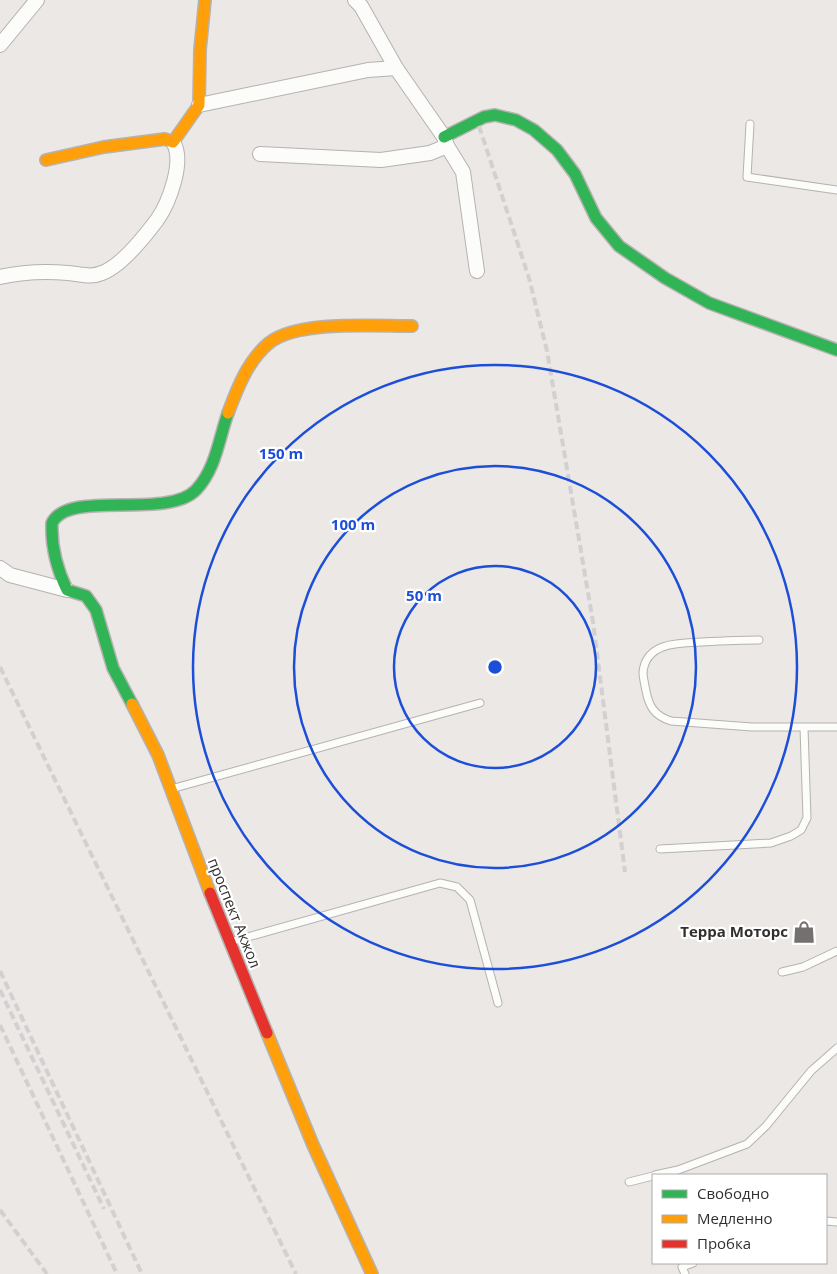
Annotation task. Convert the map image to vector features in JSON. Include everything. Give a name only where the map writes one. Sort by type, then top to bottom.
[{"type":"street","points":[[0,45],[37,0]]},
{"type":"street","points":[[173,142],[199,105],[200,50],[205,0]]},
{"type":"street","points":[[355,0],[361,6],[396,68],[445,142],[462,172],[476,271]]},
{"type":"street","points":[[199,105],[368,70],[396,68]]},
{"type":"street","points":[[260,154],[381,160],[430,153],[484,117],[495,115],[516,120],[534,130],[557,150],[575,174],[596,218],[619,246],[666,278],[709,302],[837,350]]},
{"type":"street","points":[[0,277],[36,273],[69,273],[88,276],[103,273],[117,264],[158,219],[171,191],[177,170],[178,153],[173,142],[166,139],[104,147],[46,160]]},
{"type":"street","points":[[67,590],[60,576],[53,551],[52,522],[58,514],[100,505],[159,504],[189,497],[197,490],[208,473],[216,455],[223,428],[242,381],[269,342],[284,333],[332,326],[412,326]]},
{"type":"street","points":[[0,568],[10,575],[67,590]]},
{"type":"street","name":"проспект Акжол","points":[[67,590],[86,596],[96,610],[113,668],[158,755],[230,942],[313,1145],[372,1274]]},
{"type":"lane","points":[[750,124],[747,177],[837,190]]},
{"type":"lane","points":[[759,640],[670,643],[655,650],[646,662],[643,673],[648,700],[653,711],[662,718],[671,721],[752,727],[837,727]]},
{"type":"lane","points":[[171,789],[480,703]]},
{"type":"lane","points":[[660,849],[771,843],[792,836],[801,830],[807,818],[804,728]]},
{"type":"lane","points":[[230,942],[440,883],[457,887],[470,900],[498,1003]]},
{"type":"lane","points":[[782,972],[803,966],[837,951]]},
{"type":"lane","points":[[659,1174],[678,1170],[747,1144],[766,1126],[810,1071],[837,1048]]},
{"type":"lane","points":[[629,1182],[652,1176]]},
{"type":"lane","points":[[685,1274],[682,1267],[690,1264]]},
{"type":"railway","points":[[479,126],[529,278],[547,351],[593,622],[625,872]]},
{"type":"railway","points":[[0,667],[296,1274]]},
{"type":"railway","points":[[0,971],[142,1274]]},
{"type":"railway","points":[[0,990],[104,1209]]},
{"type":"railway","points":[[0,1025],[117,1274]]},
{"type":"railway","points":[[0,1210],[47,1274]]},
{"type":"traffic: fast","points":[[444,137],[484,117],[495,115],[516,120],[534,130],[557,150],[575,174],[596,218],[619,246],[665,278],[709,303],[837,350]]},
{"type":"traffic: fast","points":[[132,704],[113,668],[96,610],[86,596],[67,590],[63,582],[54,549],[52,523],[62,513],[77,508],[142,505],[182,499],[196,490],[208,473],[213,463],[228,413]]},
{"type":"traffic: slow","points":[[46,160],[104,147],[165,139],[173,142],[199,105],[200,50],[205,0]]},
{"type":"traffic: slow","points":[[228,413],[249,366],[269,343],[282,336],[298,331],[337,326],[412,326]]},
{"type":"traffic: slow","points":[[132,704],[158,755],[210,893]]},
{"type":"traffic: slow","points":[[267,1033],[313,1145],[372,1274]]},
{"type":"traffic: jam","points":[[210,893],[267,1033]]},
{"type":"place","name":"Терра Моторс","points":[[804,932]]}]
